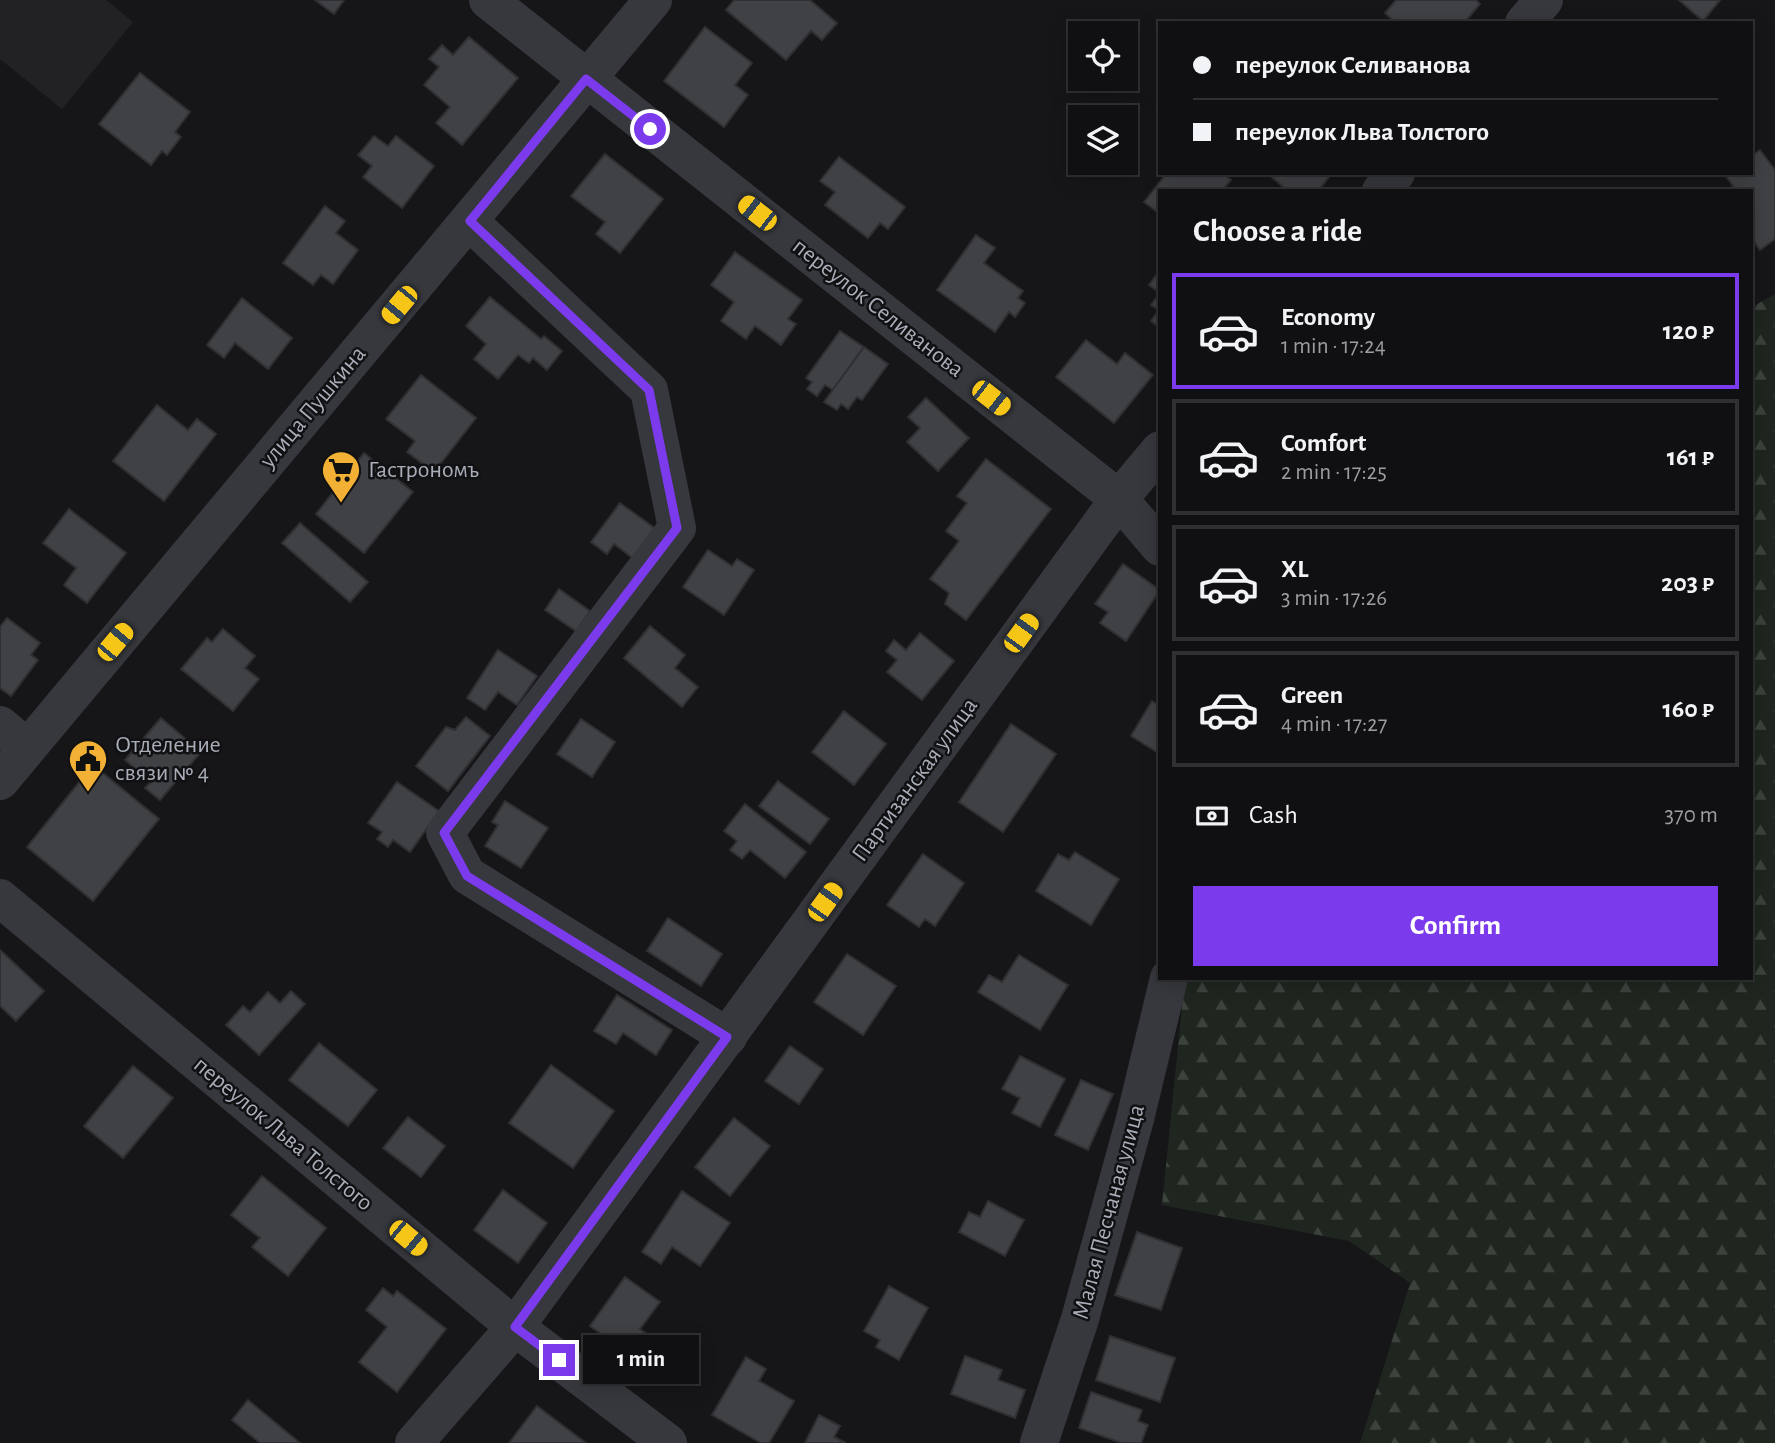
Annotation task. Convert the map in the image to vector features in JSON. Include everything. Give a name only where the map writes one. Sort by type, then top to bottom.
[{"type":"street","name":"переулок Селиванова","points":[[488,0],[1119,499],[1158,545]]},
{"type":"street","name":"улица Пушкина","points":[[0,781],[13,736],[470,221],[653,0]]},
{"type":"street","points":[[1526,21],[1544,0]]},
{"type":"street","points":[[1383,189],[1394,175]]},
{"type":"street","points":[[470,221],[649,390],[677,528],[444,833],[467,876],[727,1037]]},
{"type":"street","name":"Партизанская улица","points":[[414,1443],[515,1327],[1119,499],[1158,452]]},
{"type":"street","name":"переулок Льва Толстого","points":[[0,898],[515,1327],[668,1443]]},
{"type":"street","name":"Малая Песчаная улица","points":[[1040,1443],[1080,1319],[1135,1119],[1168,980]]},
{"type":"shaded area","points":[[0,0],[106,0],[133,22],[62,109],[0,59]]},
{"type":"green space","points":[[1775,294],[1775,1443],[1360,1443],[1410,1283],[1349,1241],[1162,1205],[1184,987],[1188,980],[1753,980],[1753,306]]},
{"type":"building","points":[[315,0],[344,0],[334,14]]},
{"type":"building","points":[[734,0],[810,0],[837,23],[822,40],[811,31],[786,60],[726,10]]},
{"type":"building","points":[[1396,0],[1476,0],[1480,4],[1466,21],[1394,21],[1385,13]]},
{"type":"building","points":[[1679,0],[1720,0],[1703,21]]},
{"type":"building","points":[[705,27],[752,63],[735,85],[748,95],[724,127],[664,81]]},
{"type":"building","points":[[469,37],[518,78],[462,145],[436,123],[450,107],[424,85],[439,67],[429,59],[442,45],[453,55]]},
{"type":"building","points":[[140,73],[190,112],[175,132],[181,137],[167,155],[162,151],[151,165],[99,124]]},
{"type":"building","points":[[374,136],[388,146],[396,136],[434,166],[402,208],[363,177],[372,166],[358,155]]},
{"type":"building","points":[[1760,150],[1775,170],[1775,239],[1760,250],[1753,240],[1753,189],[1729,189],[1733,186],[1725,175],[1753,175],[1753,155]]},
{"type":"building","points":[[605,154],[663,199],[620,253],[596,234],[605,222],[571,196]]},
{"type":"building","points":[[839,157],[905,207],[888,229],[880,223],[868,238],[825,205],[835,192],[820,181]]},
{"type":"building","points":[[1165,175],[1225,175],[1231,180],[1224,189],[1158,189],[1158,212],[1144,202]]},
{"type":"building","points":[[1269,175],[1330,175],[1320,189],[1286,189]]},
{"type":"building","points":[[325,206],[345,221],[336,233],[358,250],[333,284],[321,275],[313,285],[283,263]]},
{"type":"building","points":[[976,235],[995,248],[984,263],[1023,291],[1018,298],[1025,303],[1015,317],[1009,312],[995,332],[937,290]]},
{"type":"building","points":[[735,252],[802,300],[788,319],[796,324],[781,345],[755,326],[746,339],[721,321],[734,302],[711,285]]},
{"type":"building","points":[[1158,273],[1158,292],[1149,285]]},
{"type":"building","points":[[1158,296],[1158,309],[1151,305]]},
{"type":"building","points":[[490,297],[541,339],[544,336],[562,351],[547,370],[533,358],[529,363],[518,355],[498,379],[474,359],[486,344],[466,326]]},
{"type":"building","points":[[242,298],[292,338],[268,369],[235,343],[224,358],[207,345]]},
{"type":"building","points":[[1158,311],[1158,326],[1151,321]]},
{"type":"building","points":[[840,331],[864,347],[833,390],[825,385],[817,396],[807,389],[812,382],[806,378]]},
{"type":"building","points":[[1086,340],[1117,364],[1125,353],[1153,375],[1114,423],[1056,377]]},
{"type":"building","points":[[864,347],[888,364],[862,400],[857,397],[848,409],[841,404],[837,410],[824,402]]},
{"type":"building","points":[[421,375],[476,418],[434,472],[407,452],[415,441],[386,419]]},
{"type":"building","points":[[926,398],[969,438],[938,471],[907,442],[920,428],[908,417]]},
{"type":"building","points":[[157,405],[188,430],[197,419],[216,434],[164,501],[113,461]]},
{"type":"building","points":[[364,453],[413,492],[364,553],[316,514]]},
{"type":"building","points":[[986,459],[1051,509],[966,620],[945,604],[949,593],[930,579],[959,541],[946,531],[967,503],[957,496]]},
{"type":"building","points":[[620,503],[656,529],[634,559],[614,544],[607,554],[591,542]]},
{"type":"building","points":[[69,509],[126,553],[87,603],[64,585],[76,568],[43,543]]},
{"type":"building","points":[[300,523],[368,582],[350,602],[282,543]]},
{"type":"building","points":[[708,550],[732,566],[737,559],[754,570],[724,615],[683,587]]},
{"type":"building","points":[[1123,564],[1158,589],[1158,593],[1126,641],[1100,623],[1108,612],[1095,604]]},
{"type":"building","points":[[559,589],[590,611],[576,631],[545,610]]},
{"type":"building","points":[[7,618],[40,643],[31,655],[38,660],[11,696],[0,688],[0,627]]},
{"type":"building","points":[[650,626],[685,655],[675,668],[698,687],[682,707],[624,658]]},
{"type":"building","points":[[223,629],[255,656],[245,668],[259,679],[233,711],[181,669],[207,638],[212,642]]},
{"type":"building","points":[[920,633],[954,661],[922,700],[887,672],[897,660],[886,651],[894,640],[906,650]]},
{"type":"building","points":[[498,650],[537,676],[517,705],[498,692],[485,710],[467,698]]},
{"type":"building","points":[[1152,701],[1158,705],[1158,753],[1131,736]]},
{"type":"building","points":[[844,711],[886,744],[854,785],[812,752]]},
{"type":"building","points":[[466,717],[490,736],[448,791],[416,766],[446,727],[455,730]]},
{"type":"building","points":[[161,718],[201,752],[160,800],[145,788],[151,782],[125,760]]},
{"type":"building","points":[[581,719],[615,742],[592,777],[557,754]]},
{"type":"building","points":[[1011,724],[1056,754],[1003,832],[959,802]]},
{"type":"building","points":[[93,765],[159,819],[93,901],[27,847]]},
{"type":"building","points":[[778,781],[829,819],[810,844],[759,806]]},
{"type":"building","points":[[397,782],[439,811],[410,852],[393,840],[388,847],[377,839],[382,832],[368,823]]},
{"type":"building","points":[[505,801],[548,828],[521,868],[485,846],[498,825],[492,822]]},
{"type":"building","points":[[745,804],[806,852],[785,878],[750,850],[742,859],[730,850],[737,841],[724,831]]},
{"type":"building","points":[[1075,852],[1119,879],[1091,925],[1036,891],[1058,854],[1069,860]]},
{"type":"building","points":[[923,854],[964,883],[935,926],[925,919],[919,927],[887,905]]},
{"type":"building","points":[[668,918],[722,954],[701,986],[647,951]]},
{"type":"building","points":[[0,950],[44,991],[16,1021],[0,1006]]},
{"type":"building","points":[[847,954],[896,986],[863,1035],[814,1002]]},
{"type":"building","points":[[1019,955],[1068,985],[1040,1030],[978,992],[989,975],[1002,982]]},
{"type":"building","points":[[291,991],[305,1004],[259,1055],[226,1025],[243,1006],[250,1012],[268,992],[280,1003]]},
{"type":"building","points":[[617,995],[672,1030],[656,1055],[623,1033],[616,1044],[594,1031]]},
{"type":"building","points":[[319,1043],[377,1090],[348,1126],[289,1080]]},
{"type":"building","points":[[790,1046],[823,1069],[799,1104],[765,1081]]},
{"type":"building","points":[[1020,1056],[1065,1079],[1040,1127],[1012,1113],[1020,1098],[1002,1089]]},
{"type":"building","points":[[551,1065],[614,1111],[573,1168],[509,1123]]},
{"type":"building","points":[[133,1066],[173,1098],[123,1158],[84,1126]]},
{"type":"building","points":[[1081,1080],[1113,1094],[1088,1150],[1055,1135]]},
{"type":"building","points":[[408,1117],[445,1146],[421,1177],[383,1148]]},
{"type":"building","points":[[734,1118],[770,1146],[730,1196],[695,1167]]},
{"type":"building","points":[[262,1176],[326,1228],[288,1276],[252,1247],[260,1238],[231,1215]]},
{"type":"building","points":[[503,1190],[547,1223],[518,1263],[474,1230]]},
{"type":"building","points":[[682,1191],[730,1223],[700,1266],[672,1247],[661,1264],[642,1252]]},
{"type":"building","points":[[988,1201],[1024,1220],[1005,1256],[959,1232],[969,1212],[980,1217]]},
{"type":"building","points":[[1137,1232],[1182,1248],[1161,1310],[1115,1295]]},
{"type":"building","points":[[625,1277],[660,1302],[640,1329],[661,1344],[646,1366],[590,1326]]},
{"type":"building","points":[[889,1286],[928,1308],[899,1360],[876,1347],[880,1340],[864,1331]]},
{"type":"building","points":[[383,1288],[393,1296],[397,1291],[446,1329],[397,1392],[359,1362],[387,1327],[366,1310]]},
{"type":"building","points":[[1110,1336],[1175,1358],[1160,1402],[1096,1380]]},
{"type":"building","points":[[965,1356],[1002,1370],[998,1380],[1025,1390],[1015,1418],[951,1394]]},
{"type":"building","points":[[746,1357],[766,1369],[759,1381],[794,1401],[769,1443],[761,1443],[712,1415]]},
{"type":"building","points":[[1091,1392],[1142,1410],[1138,1421],[1148,1425],[1141,1443],[1122,1443],[1079,1428]]},
{"type":"building","points":[[248,1400],[300,1443],[260,1443],[232,1420]]},
{"type":"building","points":[[537,1406],[586,1443],[509,1443]]},
{"type":"building","points":[[819,1415],[840,1426],[834,1437],[846,1443],[805,1443]]},
{"type":"place","name":"Гастрономъ","points":[[341,504]]},
{"type":"place","name":"Отделение связи № 4","points":[[88,793]]},
{"type":"route","points":[[559,1360],[515,1327],[727,1037],[467,876],[444,833],[677,528],[649,390],[470,221],[586,79],[650,129]]}]
